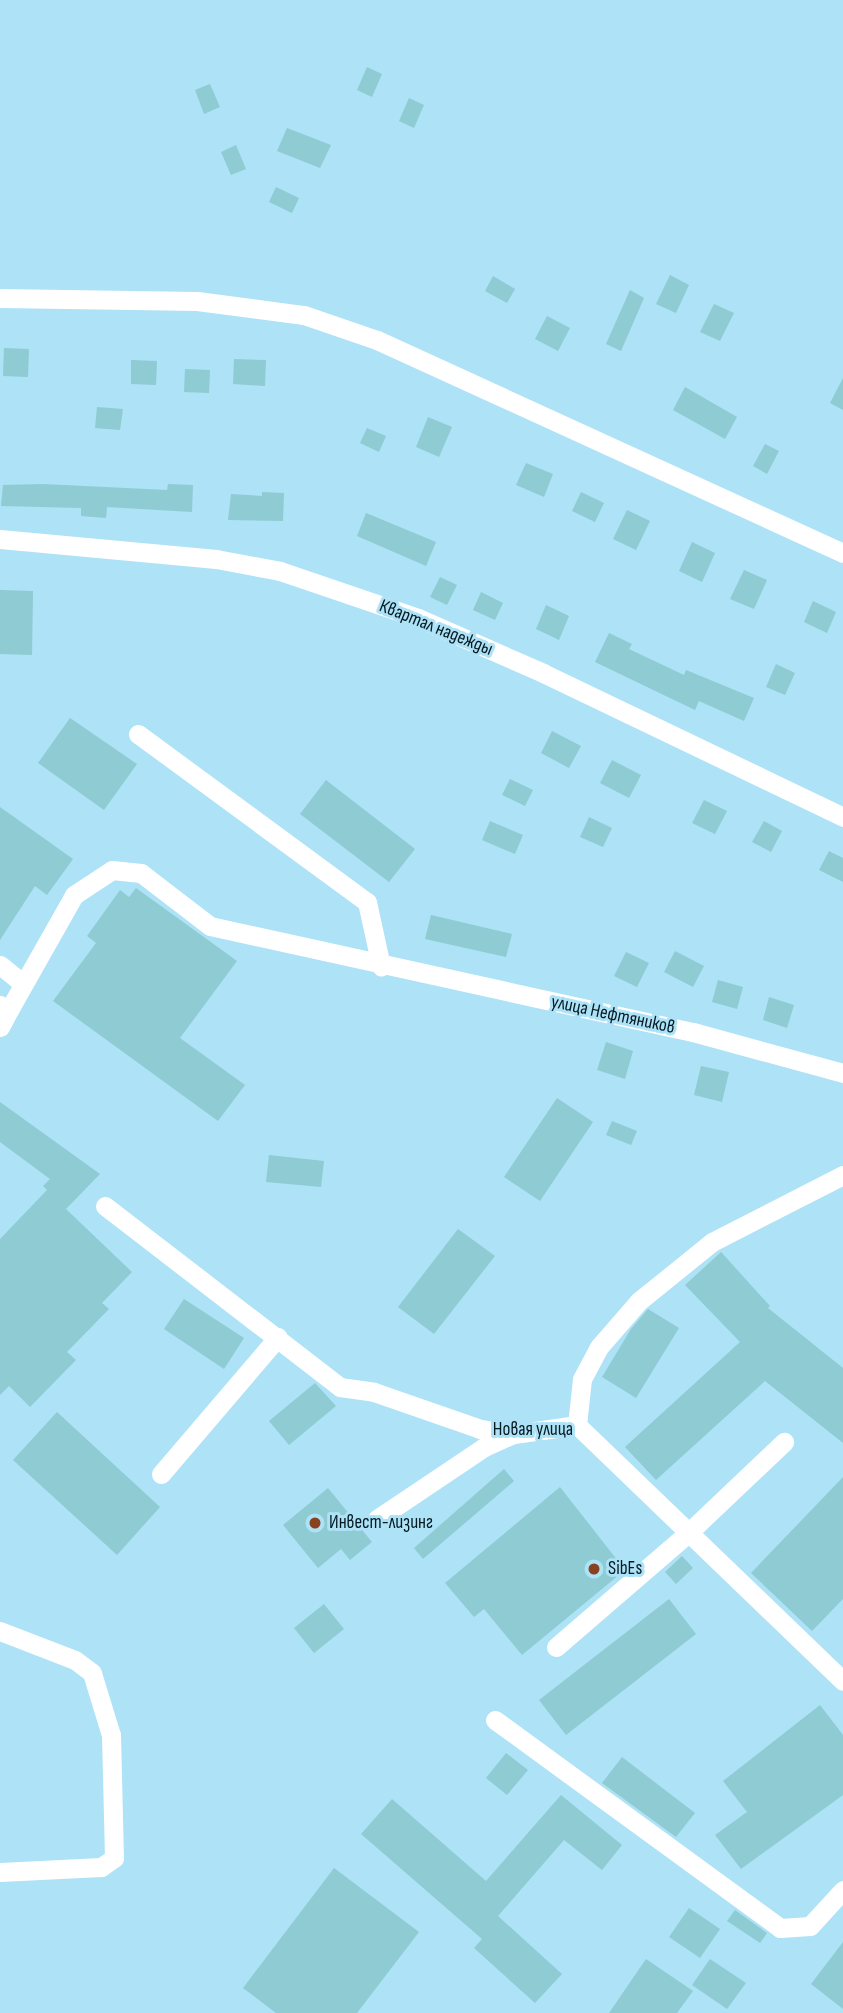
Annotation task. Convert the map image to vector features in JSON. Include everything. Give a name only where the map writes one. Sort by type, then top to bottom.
[{"type":"street","points":[[0,298],[197,301],[304,316],[377,340],[843,553]]},
{"type":"street","name":"Квартал надежды","points":[[0,539],[216,559],[281,570],[431,623],[543,673],[843,817]]},
{"type":"street","points":[[138,734],[367,902],[381,966]]},
{"type":"street","name":"улица Нефтяников","points":[[3,1014],[74,895],[112,870],[141,873],[210,926],[381,966],[693,1032],[843,1073]]},
{"type":"street","points":[[0,965],[22,984]]},
{"type":"street","points":[[577,1425],[582,1379],[599,1347],[639,1301],[730,1231],[830,1185],[843,1175]]},
{"type":"street","name":"Новая улица","points":[[105,1206],[340,1387],[374,1392],[480,1429],[514,1434],[577,1425],[687,1534],[843,1681]]},
{"type":"street","points":[[161,1474],[278,1337]]},
{"type":"street","points":[[376,1519],[484,1447],[514,1434]]},
{"type":"street","points":[[556,1647],[687,1534],[785,1442]]},
{"type":"street","points":[[0,1631],[75,1660],[92,1673],[111,1735],[114,1858],[102,1867],[0,1872]]},
{"type":"street","points":[[495,1720],[780,1928],[810,1926],[843,1890]]},
{"type":"building","points":[[367,67],[382,74],[372,97],[357,90]]},
{"type":"building","points":[[210,84],[220,107],[204,114],[195,90]]},
{"type":"building","points":[[409,98],[424,105],[414,128],[399,121]]},
{"type":"building","points":[[287,128],[331,145],[320,168],[277,151]]},
{"type":"building","points":[[236,145],[246,169],[231,175],[221,152]]},
{"type":"building","points":[[276,187],[299,198],[292,213],[269,202]]},
{"type":"building","points":[[670,275],[689,285],[676,313],[656,304]]},
{"type":"building","points":[[493,276],[515,289],[507,303],[485,291]]},
{"type":"building","points":[[630,290],[644,298],[621,351],[606,344]]},
{"type":"building","points":[[714,304],[734,313],[720,341],[700,332]]},
{"type":"building","points":[[547,316],[570,328],[558,351],[535,339]]},
{"type":"building","points":[[4,348],[29,349],[28,377],[3,376]]},
{"type":"building","points":[[234,359],[266,360],[265,386],[233,384]]},
{"type":"building","points":[[131,360],[157,361],[156,385],[131,384]]},
{"type":"building","points":[[185,369],[210,370],[209,393],[184,392]]},
{"type":"building","points":[[843,378],[843,410],[830,403]]},
{"type":"building","points":[[685,387],[737,417],[725,439],[673,410]]},
{"type":"building","points":[[97,407],[123,409],[120,430],[95,428]]},
{"type":"building","points":[[428,417],[452,427],[439,457],[416,447]]},
{"type":"building","points":[[367,428],[386,436],[379,452],[360,443]]},
{"type":"building","points":[[765,444],[779,451],[767,474],[753,466]]},
{"type":"building","points":[[526,463],[553,474],[544,497],[516,485]]},
{"type":"building","points":[[43,484],[167,490],[168,484],[193,485],[192,512],[107,507],[106,518],[81,516],[81,508],[1,506],[3,485]]},
{"type":"building","points":[[262,492],[284,493],[283,521],[228,520],[231,494],[262,496]]},
{"type":"building","points":[[581,492],[604,503],[595,522],[572,511]]},
{"type":"building","points":[[627,510],[650,521],[636,550],[613,539]]},
{"type":"building","points":[[366,513],[436,542],[426,566],[357,536]]},
{"type":"building","points":[[692,542],[715,553],[702,582],[679,571]]},
{"type":"building","points":[[744,570],[767,580],[754,609],[730,599]]},
{"type":"building","points":[[440,577],[457,585],[447,605],[430,597]]},
{"type":"building","points":[[0,590],[33,591],[32,655],[0,654]]},
{"type":"building","points":[[481,592],[503,603],[495,620],[473,610]]},
{"type":"building","points":[[813,601],[836,612],[827,633],[804,622]]},
{"type":"building","points":[[546,605],[569,616],[559,640],[536,629]]},
{"type":"building","points":[[609,633],[632,644],[629,649],[684,675],[686,670],[754,698],[744,721],[699,701],[695,710],[595,662]]},
{"type":"building","points":[[776,664],[795,673],[785,695],[766,687]]},
{"type":"building","points":[[70,718],[137,764],[104,810],[38,763]]},
{"type":"building","points":[[552,731],[581,746],[569,768],[541,753]]},
{"type":"building","points":[[612,760],[641,775],[629,798],[600,783]]},
{"type":"building","points":[[510,779],[533,790],[525,806],[502,795]]},
{"type":"building","points":[[326,780],[415,849],[389,882],[300,814]]},
{"type":"building","points":[[704,800],[727,811],[715,834],[692,823]]},
{"type":"building","points":[[0,807],[73,859],[47,895],[35,886],[0,940]]},
{"type":"building","points":[[589,817],[612,828],[603,847],[580,837]]},
{"type":"building","points":[[490,821],[523,835],[515,854],[482,840]]},
{"type":"building","points":[[764,821],[782,831],[771,852],[752,842]]},
{"type":"building","points":[[829,851],[843,858],[843,882],[819,870]]},
{"type":"building","points":[[136,888],[237,961],[180,1038],[245,1085],[218,1121],[53,1001],[96,943],[87,936],[120,890],[129,897]]},
{"type":"building","points":[[431,915],[512,934],[506,957],[425,939]]},
{"type":"building","points":[[675,951],[704,966],[693,987],[664,972]]},
{"type":"building","points":[[626,952],[649,963],[637,987],[614,976]]},
{"type":"building","points":[[718,980],[743,987],[737,1009],[712,1002]]},
{"type":"building","points":[[769,997],[794,1005],[787,1028],[763,1020]]},
{"type":"building","points":[[606,1042],[633,1051],[625,1079],[597,1070]]},
{"type":"building","points":[[701,1066],[729,1072],[722,1102],[694,1095]]},
{"type":"building","points":[[557,1098],[593,1122],[540,1201],[504,1177]]},
{"type":"building","points":[[0,1102],[100,1174],[66,1209],[132,1272],[102,1303],[109,1309],[67,1352],[76,1360],[30,1407],[9,1386],[0,1395],[0,1239],[47,1190],[43,1186],[50,1179],[0,1142]]},
{"type":"building","points":[[612,1121],[637,1131],[631,1145],[606,1135]]},
{"type":"building","points":[[269,1155],[324,1161],[321,1187],[266,1182]]},
{"type":"building","points":[[458,1229],[495,1256],[434,1334],[398,1307]]},
{"type":"building","points":[[721,1252],[770,1306],[768,1308],[843,1368],[843,1443],[765,1381],[656,1480],[625,1447],[740,1342],[685,1285]]},
{"type":"building","points":[[184,1299],[244,1338],[224,1369],[164,1329]]},
{"type":"building","points":[[648,1309],[679,1328],[636,1398],[602,1377],[631,1329]]},
{"type":"building","points":[[315,1383],[336,1406],[289,1445],[269,1421]]},
{"type":"building","points":[[57,1412],[160,1507],[117,1555],[13,1460]]},
{"type":"building","points":[[504,1469],[514,1481],[423,1559],[414,1548]]},
{"type":"building","points":[[843,1477],[843,1599],[812,1631],[751,1573]]},
{"type":"building","points":[[560,1487],[625,1570],[522,1655],[484,1609],[474,1617],[445,1583]]},
{"type":"building","points":[[328,1488],[372,1542],[350,1560],[341,1549],[318,1568],[283,1525]]},
{"type":"building","points":[[682,1556],[693,1568],[676,1584],[665,1572]]},
{"type":"building","points":[[669,1599],[696,1634],[566,1735],[539,1700]]},
{"type":"building","points":[[324,1604],[344,1629],[314,1653],[294,1628]]},
{"type":"building","points":[[820,1705],[843,1735],[843,1795],[741,1869],[715,1835],[747,1812],[723,1781]]},
{"type":"building","points":[[506,1753],[528,1770],[507,1795],[486,1778]]},
{"type":"building","points":[[622,1757],[695,1813],[676,1837],[602,1783]]},
{"type":"building","points":[[561,1795],[622,1845],[602,1870],[564,1840],[498,1916],[562,1974],[535,2003],[474,1948],[482,1939],[361,1834],[392,1799],[486,1881]]},
{"type":"building","points":[[334,1868],[419,1932],[357,2013],[276,2013],[243,1988]]},
{"type":"building","points":[[689,1908],[720,1929],[700,1958],[669,1937]]},
{"type":"building","points":[[735,1910],[767,1933],[760,1943],[727,1921]]},
{"type":"building","points":[[843,1942],[843,2009],[811,1984]]},
{"type":"building","points":[[646,1959],[693,1991],[677,2013],[609,2013]]},
{"type":"building","points":[[710,1959],[746,1983],[727,2009],[692,1985]]},
{"type":"place","name":"Инвест-лизинг","points":[[315,1523]]},
{"type":"place","name":"SibEs","points":[[594,1569]]}]
